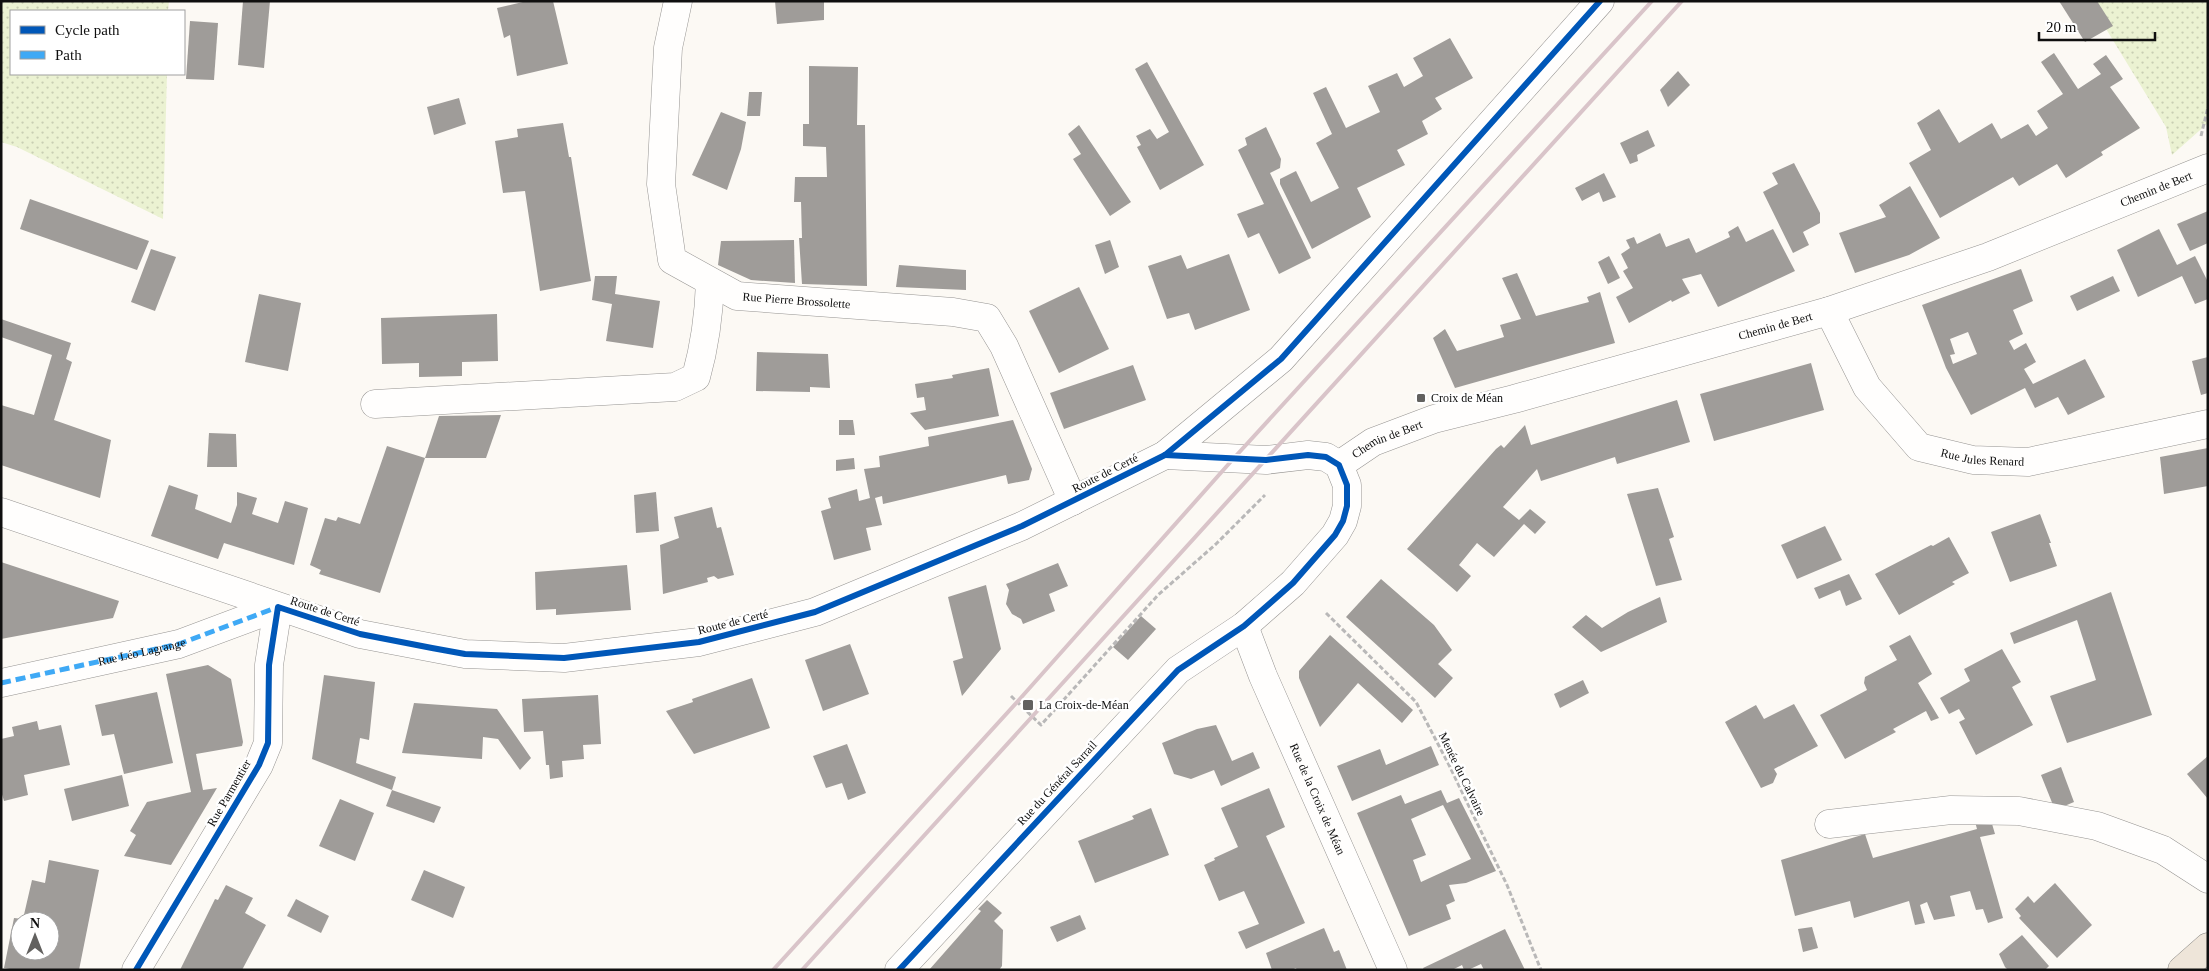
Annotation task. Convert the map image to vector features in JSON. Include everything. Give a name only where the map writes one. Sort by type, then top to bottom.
[{"type":"main road","points":[[2182,970],[2208,947]]},
{"type":"street","name":"Rue Pierre Brossolette","points":[[678,1],[668,48],[661,184],[672,260],[737,296],[953,312],[987,318],[1004,346],[1073,502]]},
{"type":"street","name":"Route de Certé","points":[[1,512],[360,634],[465,654],[564,658],[699,642],[816,612],[1013,530],[1165,455],[1280,359],[1600,1]]},
{"type":"street","name":"Chemin de Bert","points":[[1339,466],[1373,442],[1434,419],[1514,399],[1829,311],[1988,257],[2204,156]]},
{"type":"street","points":[[375,404],[675,387],[696,377],[703,354],[709,311],[710,282]]},
{"type":"street","name":"Rue Jules Renard","points":[[1829,311],[1867,387],[1919,448],[1974,460],[2028,462],[2208,424]]},
{"type":"street","points":[[1165,455],[1266,460],[1308,454],[1326,457],[1339,466]]},
{"type":"street","name":"Rue du Général Sarrail","points":[[899,970],[1178,670],[1244,626],[1293,583],[1335,535],[1343,521],[1347,506],[1347,485],[1339,466]]},
{"type":"street","name":"Rue Léo Lagrange","points":[[1,683],[179,644],[278,607]]},
{"type":"street","name":"Rue Parmentier","points":[[136,970],[260,764],[268,743],[269,666],[278,607]]},
{"type":"street","name":"Rue de la Croix de Méan","points":[[1244,626],[1264,676],[1393,970]]},
{"type":"street","points":[[1829,824],[1951,810],[2018,812],[2097,826],[2163,850],[2208,879]]},
{"type":"path","points":[[2204,156],[2208,107]]},
{"type":"path","points":[[1012,696],[1041,725],[1158,595],[1216,544],[1262,496],[1272,492]]},
{"type":"green space","points":[[1,1],[169,1],[168,10],[10,10],[10,75],[167,75],[163,219],[17,147],[1,142]]},
{"type":"green space","points":[[2089,1],[2208,1],[2208,123],[2172,155],[2166,127]]},
{"type":"building","points":[[243,1],[270,1],[264,68],[238,65]]},
{"type":"building","points":[[527,1],[553,1],[568,64],[517,76],[510,35],[504,38],[497,8]]},
{"type":"building","points":[[775,1],[824,1],[824,20],[777,24]]},
{"type":"building","points":[[2059,1],[2097,1],[2113,26],[2085,42]]},
{"type":"building","points":[[190,21],[218,23],[214,80],[186,79]]},
{"type":"building","points":[[1450,38],[1473,78],[1435,98],[1442,109],[1422,121],[1428,134],[1397,150],[1405,165],[1357,188],[1371,217],[1312,249],[1280,184],[1280,179],[1296,171],[1311,202],[1339,188],[1316,143],[1332,134],[1313,93],[1326,87],[1346,128],[1380,112],[1368,86],[1397,73],[1404,87],[1423,76],[1413,58]]},
{"type":"building","points":[[2054,53],[2078,89],[2101,74],[2093,64],[2106,55],[2123,79],[2110,87],[2140,128],[2101,152],[2103,155],[2066,178],[2057,164],[2019,186],[2013,177],[1940,218],[1909,163],[1931,150],[1917,123],[1939,109],[1959,143],[1992,123],[2001,139],[2028,124],[2036,136],[2048,128],[2037,111],[2063,94],[2041,62]]},
{"type":"building","points":[[1147,62],[1204,165],[1160,190],[1137,147],[1141,145],[1136,136],[1150,129],[1157,139],[1169,132],[1135,69]]},
{"type":"building","points":[[809,66],[858,67],[857,125],[865,125],[867,286],[802,284],[799,238],[802,238],[801,202],[794,202],[795,177],[827,177],[826,147],[803,146],[803,124],[809,124]]},
{"type":"building","points":[[1678,71],[1690,85],[1668,107],[1660,90]]},
{"type":"building","points":[[749,92],[762,92],[760,116],[747,116]]},
{"type":"building","points":[[459,98],[466,124],[434,135],[427,107]]},
{"type":"building","points":[[721,112],[746,122],[741,149],[727,190],[692,175]]},
{"type":"building","points":[[563,123],[569,157],[571,157],[591,281],[540,291],[525,191],[503,193],[495,141],[518,137],[517,129]]},
{"type":"building","points":[[1079,125],[1131,202],[1110,216],[1073,159],[1081,154],[1068,134]]},
{"type":"building","points":[[1266,127],[1281,159],[1280,168],[1270,173],[1311,258],[1279,274],[1259,233],[1248,238],[1237,214],[1264,204],[1238,150],[1247,145],[1245,138]]},
{"type":"building","points":[[1648,130],[1655,146],[1637,155],[1638,161],[1630,164],[1620,143]]},
{"type":"building","points":[[1794,163],[1820,213],[1820,223],[1803,232],[1809,245],[1793,253],[1763,192],[1778,184],[1772,173]]},
{"type":"building","points":[[1604,173],[1616,197],[1603,202],[1599,192],[1582,201],[1575,188]]},
{"type":"building","points":[[1910,186],[1940,238],[1909,255],[1855,273],[1839,233],[1886,217],[1879,205]]},
{"type":"building","points":[[30,199],[149,241],[137,270],[20,229]]},
{"type":"building","points":[[2208,211],[2208,243],[2190,251],[2177,224]]},
{"type":"building","points":[[1738,226],[1746,242],[1773,229],[1795,271],[1718,307],[1701,274],[1682,279],[1690,293],[1672,302],[1671,300],[1629,323],[1616,297],[1633,288],[1623,271],[1628,268],[1621,254],[1630,248],[1626,240],[1634,237],[1637,244],[1660,233],[1666,247],[1689,238],[1696,253],[1730,237],[1728,232]]},
{"type":"building","points":[[2159,229],[2177,265],[2195,256],[2208,282],[2208,299],[2195,304],[2182,276],[2138,297],[2117,250]]},
{"type":"building","points":[[794,240],[795,283],[751,280],[718,265],[721,241]]},
{"type":"building","points":[[1110,240],[1119,267],[1105,274],[1095,245]]},
{"type":"building","points":[[151,249],[176,257],[155,311],[131,302]]},
{"type":"building","points":[[1229,254],[1250,310],[1195,330],[1189,313],[1167,319],[1148,266],[1181,255],[1187,269]]},
{"type":"building","points":[[1609,256],[1620,278],[1608,284],[1598,262]]},
{"type":"building","points":[[899,265],[966,270],[966,290],[896,287]]},
{"type":"building","points":[[2021,269],[2033,301],[2013,310],[2023,334],[2009,341],[2014,350],[2026,343],[2036,362],[2024,369],[2033,384],[2085,359],[2105,397],[2068,415],[2058,397],[2035,408],[2025,388],[1971,415],[1946,368],[1922,305]],"holes":[[[1968,332],[1977,354],[1953,364],[1950,355],[1955,354],[1950,339]]]},
{"type":"building","points":[[1517,273],[1536,316],[1589,302],[1587,297],[1600,292],[1615,343],[1455,388],[1433,338],[1445,329],[1457,351],[1504,337],[1500,325],[1521,319],[1502,278]]},
{"type":"building","points":[[595,276],[617,276],[615,294],[660,301],[653,348],[606,341],[612,304],[592,300]]},
{"type":"building","points":[[2113,276],[2120,291],[2077,311],[2070,296]]},
{"type":"building","points":[[1079,287],[1109,349],[1059,373],[1029,311]]},
{"type":"building","points":[[259,294],[301,303],[288,371],[245,362]]},
{"type":"building","points":[[497,314],[498,361],[462,362],[462,376],[419,377],[419,363],[382,364],[381,318]]},
{"type":"building","points":[[1,319],[71,343],[66,359],[72,362],[54,420],[111,440],[100,498],[1,465],[1,405],[34,415],[52,355],[1,337]]},
{"type":"building","points":[[757,352],[828,354],[830,388],[810,387],[810,392],[756,391]]},
{"type":"building","points":[[2208,357],[2208,393],[2201,395],[2192,361]]},
{"type":"building","points":[[1811,363],[1824,410],[1714,441],[1700,394]]},
{"type":"building","points":[[1133,365],[1146,400],[1064,429],[1050,393]]},
{"type":"building","points":[[989,368],[999,416],[925,430],[910,413],[926,410],[924,397],[917,398],[915,384],[953,378],[952,375]]},
{"type":"building","points":[[1677,400],[1690,442],[1617,464],[1615,457],[1541,481],[1537,469],[1503,507],[1519,520],[1530,509],[1546,522],[1535,534],[1524,524],[1494,557],[1477,543],[1459,565],[1471,576],[1457,592],[1407,549],[1496,449],[1501,445],[1504,448],[1525,425],[1531,445]]},
{"type":"building","points":[[501,415],[486,458],[425,458],[439,416]]},
{"type":"building","points":[[839,420],[853,420],[855,435],[839,435]]},
{"type":"building","points":[[1013,420],[1032,469],[1029,480],[1008,484],[1006,475],[883,504],[882,496],[875,498],[882,525],[866,528],[871,550],[834,560],[821,511],[831,508],[828,498],[857,489],[859,501],[870,498],[864,469],[880,467],[879,456],[929,446],[928,437]]},
{"type":"building","points":[[209,433],[236,434],[237,467],[207,467]]},
{"type":"building","points":[[387,446],[425,458],[380,593],[319,574],[321,570],[310,565],[325,518],[336,521],[338,517],[360,524]]},
{"type":"building","points":[[2208,448],[2208,486],[2164,494],[2160,457]]},
{"type":"building","points":[[854,458],[855,469],[836,471],[836,460]]},
{"type":"building","points":[[169,485],[198,495],[195,509],[231,523],[237,505],[237,492],[257,498],[252,514],[278,523],[285,501],[308,508],[294,565],[224,543],[218,559],[151,536]]},
{"type":"building","points":[[1658,488],[1674,537],[1669,539],[1682,580],[1656,586],[1627,494]]},
{"type":"building","points":[[656,492],[659,531],[636,533],[634,495]]},
{"type":"building","points":[[712,507],[717,528],[721,527],[734,575],[718,579],[714,576],[707,578],[708,582],[663,594],[660,545],[679,538],[674,517]]},
{"type":"building","points":[[2040,514],[2057,566],[2010,582],[1991,532]]},
{"type":"building","points":[[1825,526],[1842,560],[1797,579],[1781,545]]},
{"type":"building","points":[[1949,537],[1969,573],[1952,582],[1955,584],[1899,615],[1875,574]]},
{"type":"building","points":[[1,562],[119,601],[113,618],[1,639]]},
{"type":"building","points":[[1058,563],[1068,586],[1049,594],[1055,611],[1023,624],[1021,619],[1012,614],[1006,604],[1009,590],[1006,584]]},
{"type":"building","points":[[627,565],[631,610],[556,615],[556,609],[536,610],[535,572]]},
{"type":"building","points":[[1849,574],[1862,599],[1846,606],[1840,590],[1819,599],[1814,588]]},
{"type":"building","points":[[1381,579],[1434,625],[1452,650],[1438,664],[1453,678],[1435,698],[1346,617]]},
{"type":"building","points":[[986,585],[1001,649],[962,696],[953,661],[963,658],[948,597]]},
{"type":"building","points":[[2111,592],[2152,715],[2067,743],[2050,696],[2096,680],[2077,620],[2014,644],[2010,633]]},
{"type":"building","points":[[1660,597],[1667,622],[1601,652],[1572,627],[1586,615],[1602,628],[1628,612]]},
{"type":"building","points":[[1141,616],[1156,629],[1128,660],[1113,647]]},
{"type":"building","points":[[1330,635],[1413,710],[1402,723],[1358,683],[1320,727],[1299,678],[1299,671]]},
{"type":"building","points":[[1910,635],[1932,674],[1918,683],[1939,718],[1931,721],[1926,711],[1893,729],[1896,732],[1845,759],[1820,715],[1867,690],[1864,683],[1865,677],[1897,660],[1889,646]]},
{"type":"building","points":[[850,644],[869,694],[823,711],[805,660]]},
{"type":"building","points":[[2002,649],[2021,682],[2012,687],[2033,725],[1976,755],[1959,722],[1965,719],[1959,709],[1949,714],[1940,698],[1970,681],[1964,669]]},
{"type":"building","points":[[208,665],[231,679],[243,742],[242,746],[196,754],[203,790],[217,788],[171,865],[124,856],[136,835],[130,831],[147,802],[191,792],[166,674]]},
{"type":"building","points":[[324,675],[375,682],[369,740],[360,738],[356,763],[396,777],[392,790],[312,759]]},
{"type":"building","points":[[752,678],[770,728],[694,754],[666,711],[693,702],[692,699]]},
{"type":"building","points":[[1583,680],[1589,693],[1560,708],[1554,694]]},
{"type":"building","points":[[157,692],[173,763],[124,774],[114,734],[102,736],[95,705]]},
{"type":"building","points":[[598,695],[601,744],[583,745],[584,759],[562,761],[563,777],[550,779],[549,765],[546,765],[543,731],[524,732],[522,699]]},
{"type":"building","points":[[414,703],[497,709],[531,758],[520,770],[498,739],[483,737],[482,759],[402,753]]},
{"type":"building","points":[[1794,704],[1818,746],[1774,769],[1777,774],[1773,783],[1761,788],[1725,722],[1756,705],[1764,719]]},
{"type":"building","points":[[37,721],[39,730],[61,725],[70,765],[24,775],[28,795],[4,801],[1,791],[1,739],[14,736],[12,727]]},
{"type":"building","points":[[1216,725],[1232,761],[1253,752],[1260,768],[1221,786],[1214,770],[1191,779],[1174,774],[1162,743],[1197,729]]},
{"type":"building","points":[[847,744],[866,793],[848,800],[842,783],[826,788],[813,756]]},
{"type":"building","points":[[1431,746],[1439,765],[1352,801],[1337,766],[1380,749],[1386,765]]},
{"type":"building","points":[[2208,756],[2208,799],[2187,774]]},
{"type":"building","points":[[2061,767],[2074,802],[2055,810],[2041,775]]},
{"type":"building","points":[[122,775],[129,806],[72,821],[64,789]]},
{"type":"building","points":[[1269,788],[1285,827],[1266,836],[1305,923],[1246,949],[1238,932],[1259,924],[1244,891],[1219,901],[1204,865],[1215,860],[1214,858],[1238,847],[1221,808]]},
{"type":"building","points":[[392,790],[441,807],[434,823],[386,806]]},
{"type":"building","points":[[1441,790],[1447,803],[1459,798],[1496,871],[1466,883],[1449,885],[1455,901],[1446,905],[1451,919],[1409,936],[1357,813],[1401,795],[1405,804]],"holes":[[[1443,805],[1471,859],[1421,882],[1413,860],[1426,855],[1411,819]]]},
{"type":"building","points":[[340,799],[374,813],[355,861],[319,846]]},
{"type":"building","points":[[1151,808],[1169,855],[1095,883],[1078,841],[1134,819],[1132,816]]},
{"type":"building","points":[[1973,814],[1990,817],[1995,834],[1980,837],[2003,918],[1988,923],[1983,909],[1976,910],[1970,891],[1950,896],[1955,916],[1934,920],[1927,902],[1920,905],[1925,923],[1915,925],[1909,901],[1854,918],[1850,901],[1795,916],[1781,860],[1865,834],[1873,858],[1977,829]]},
{"type":"building","points":[[49,860],[99,870],[79,970],[15,970],[4,968],[10,938],[10,961],[60,961],[60,911],[25,911],[32,880],[45,883]]},
{"type":"building","points":[[424,870],[465,887],[453,918],[411,900]]},
{"type":"building","points":[[2055,883],[2092,925],[2057,958],[2019,918],[2021,916],[2015,909],[2028,896],[2034,903]]},
{"type":"building","points":[[226,885],[253,898],[245,913],[266,925],[242,970],[180,970],[215,899],[218,900]]},
{"type":"building","points":[[296,899],[329,916],[321,933],[287,916]]},
{"type":"building","points":[[987,900],[1002,913],[994,921],[1003,930],[1002,966],[999,970],[929,970],[981,911],[978,909]]},
{"type":"building","points":[[1080,915],[1086,929],[1057,942],[1050,927]]},
{"type":"building","points":[[1812,927],[1818,948],[1803,952],[1798,929]]},
{"type":"building","points":[[1324,928],[1334,952],[1339,950],[1347,970],[1297,970],[1296,968],[1291,970],[1272,970],[1266,953]]},
{"type":"building","points":[[1505,929],[1525,970],[1484,970],[1481,964],[1468,970],[1464,970],[1462,965],[1452,970],[1424,970],[1423,968]]},
{"type":"building","points":[[2022,935],[2049,966],[2045,970],[2008,970],[2005,967],[1999,954]]},
{"type":"railway","points":[[773,970],[1018,701],[1234,458],[1652,1]]},
{"type":"railway","points":[[802,970],[1682,1]]},
{"type":"marked path","points":[[1,683],[179,644],[278,607]]},
{"type":"cycle path","points":[[136,970],[259,765],[268,743],[269,665],[278,607],[360,634],[465,654],[564,658],[699,642],[815,612],[1022,526],[1165,455],[1281,359],[1600,1]]},
{"type":"cycle path","points":[[899,970],[1178,670],[1244,626],[1293,583],[1335,535],[1343,521],[1347,506],[1347,485],[1339,465],[1326,457],[1308,455],[1266,460],[1165,455]]},
{"type":"place","name":"Croix de Méan","points":[[1421,398]]},
{"type":"place","name":"La Croix-de-Méan","points":[[1028,705]]}]
